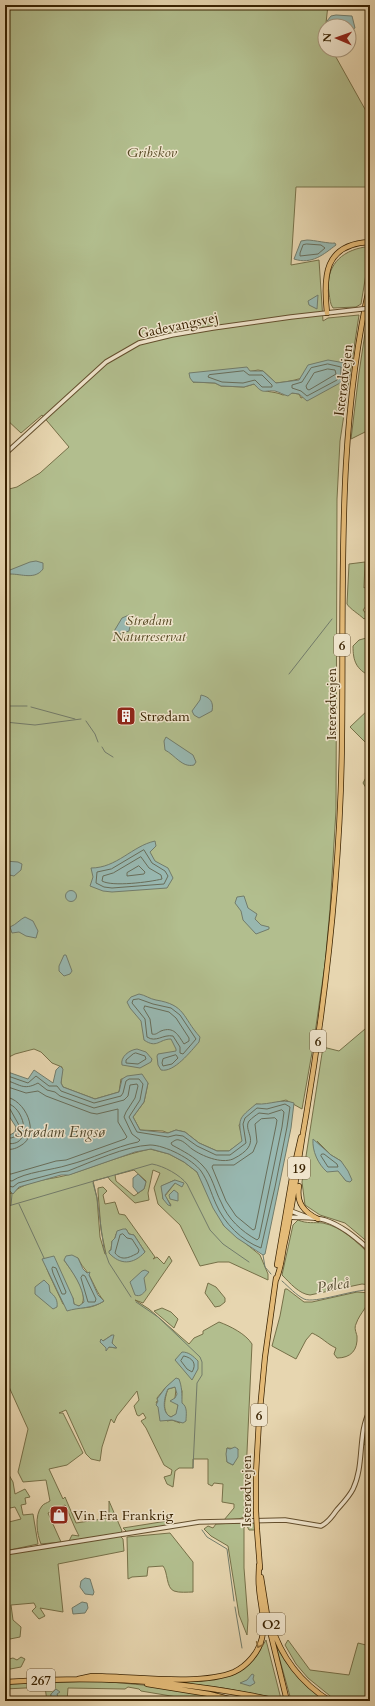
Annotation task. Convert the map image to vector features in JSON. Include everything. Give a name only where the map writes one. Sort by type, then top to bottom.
[{"type":"highway","points":[[327,313],[325,278],[328,266],[334,257],[343,249],[361,243],[370,242]]},
{"type":"highway","points":[[361,243],[370,245]]},
{"type":"highway","name":"Isterødvejen","points":[[286,1701],[269,1627],[260,1566],[256,1511],[258,1420],[265,1357],[286,1213],[304,1125],[324,1002],[334,906],[341,774],[344,493],[354,380],[370,284]]},
{"type":"highway","name":"Isterødvejen","points":[[276,1280],[290,1217],[302,1148],[304,1125]]},
{"type":"highway","points":[[302,1148],[298,1199],[305,1210],[318,1219]]},
{"type":"highway","points":[[78,1679],[92,1676],[191,1679],[218,1676],[237,1670],[252,1657],[260,1644],[262,1637],[264,1619],[259,1587],[260,1566]]},
{"type":"highway","name":"O2","points":[[260,1566],[263,1574],[271,1623],[280,1647],[299,1676],[316,1692],[330,1701]]},
{"type":"highway","name":"267","points":[[5,1682],[78,1679],[140,1681],[213,1689],[278,1701]]},
{"type":"highway","points":[[140,1681],[152,1685],[209,1694],[237,1701]]},
{"type":"street","name":"Gadevangsvej","points":[[5,454],[106,362],[139,343],[196,331],[292,317],[370,308]]},
{"type":"street","points":[[310,1218],[291,1211],[286,1213],[290,1217],[318,1219],[344,1229],[370,1250]]},
{"type":"street","points":[[5,1553],[199,1522],[285,1520],[321,1526],[326,1524],[354,1488],[358,1471],[364,1424],[370,1410]]},
{"type":"green space","points":[[5,5],[328,5],[327,18],[317,18],[317,58],[336,58],[366,111],[370,113],[370,187],[296,187],[291,265],[319,260],[323,321],[328,318],[359,315],[340,441],[337,499],[336,810],[330,909],[325,964],[302,1109],[286,1100],[267,1105],[256,1104],[239,1125],[243,1141],[229,1151],[217,1151],[199,1143],[185,1132],[176,1130],[168,1133],[163,1131],[140,1130],[133,1117],[144,1102],[148,1083],[121,1079],[119,1092],[95,1099],[63,1087],[61,1083],[62,1067],[52,1063],[41,1052],[34,1049],[15,1054],[5,1059],[5,490],[17,487],[40,473],[69,447],[42,415],[21,433],[5,418]],"holes":[[[345,363],[345,378],[301,398],[299,394],[292,393],[283,395],[264,391],[254,384],[244,387],[221,386],[215,383],[193,382],[258,370],[263,371],[276,383],[285,382]]]},
{"type":"green space","points":[[365,247],[370,250],[361,304],[356,307],[333,308],[330,301],[328,284],[329,275],[332,268],[342,256],[348,252]]},
{"type":"green space","points":[[368,313],[370,313],[370,432],[369,430],[351,439],[359,373]]},
{"type":"green space","points":[[365,562],[364,588],[370,584],[370,601],[363,610],[368,616],[364,619],[347,604],[349,564]]},
{"type":"green space","points":[[370,637],[370,676],[361,670],[356,664],[353,646],[359,640]]},
{"type":"green space","points":[[370,708],[370,747],[350,727]]},
{"type":"green space","points":[[370,770],[370,788],[368,791],[363,783]]},
{"type":"green space","points":[[365,1029],[370,1037],[370,1144],[368,1159],[370,1163],[370,1244],[345,1223],[320,1215],[305,1205],[302,1182],[323,1047],[339,1051]],"holes":[[[317,1141],[331,1155],[341,1161],[346,1181]]]},
{"type":"green space","points":[[150,1149],[169,1154],[184,1162],[197,1172],[224,1226],[260,1255],[268,1274],[268,1280],[229,1262],[218,1262],[200,1266],[180,1225],[158,1204],[154,1188],[160,1173],[153,1170],[148,1193],[149,1200],[135,1203],[108,1177],[93,1181],[97,1198],[100,1237],[105,1254],[101,1230],[98,1192],[98,1188],[103,1187],[107,1191],[103,1195],[105,1204],[115,1202],[119,1214],[125,1215],[155,1257],[153,1259],[157,1257],[164,1264],[169,1256],[172,1261],[143,1303],[135,1300],[149,1309],[189,1344],[194,1338],[203,1334],[203,1331],[219,1322],[242,1334],[252,1344],[244,1517],[239,1519],[224,1520],[234,1508],[234,1504],[222,1502],[223,1484],[214,1483],[212,1486],[208,1484],[208,1459],[193,1459],[193,1468],[179,1468],[175,1471],[173,1487],[167,1484],[164,1477],[171,1475],[172,1470],[164,1465],[141,1421],[146,1418],[143,1413],[139,1416],[137,1415],[134,1406],[139,1400],[137,1391],[117,1416],[114,1423],[111,1419],[102,1447],[100,1461],[91,1459],[86,1454],[66,1410],[59,1413],[63,1413],[83,1453],[67,1465],[49,1469],[63,1499],[65,1497],[76,1523],[109,1518],[109,1501],[122,1531],[120,1533],[69,1541],[72,1535],[79,1536],[65,1505],[48,1513],[61,1542],[41,1544],[37,1530],[37,1520],[39,1510],[44,1504],[50,1501],[46,1480],[23,1482],[18,1472],[28,1429],[5,1378],[5,1189],[8,1189],[11,1194],[24,1185],[71,1174]],"holes":[[[134,1170],[146,1181],[144,1189],[134,1196],[116,1181],[115,1175]],[[175,1180],[175,1183],[165,1196],[171,1205],[163,1199],[162,1186]],[[126,1229],[129,1234],[134,1235],[145,1252],[109,1251],[111,1250],[112,1241],[116,1234]],[[78,1258],[104,1301],[94,1306],[84,1308],[63,1304],[47,1269],[73,1298],[74,1304],[76,1306],[81,1306],[83,1295],[75,1276],[64,1260]],[[112,1335],[112,1343],[116,1348],[106,1348],[101,1339],[103,1341]],[[176,1379],[182,1391],[180,1423],[172,1420],[167,1421],[156,1402],[158,1401],[157,1398],[166,1387]],[[227,1448],[238,1449],[233,1465],[227,1462]]]},
{"type":"green space","points":[[298,1220],[330,1225],[343,1231],[360,1245],[370,1255],[370,1285],[362,1284],[310,1295],[302,1293],[291,1285],[282,1275],[293,1225]]},
{"type":"green space","points":[[208,1283],[216,1287],[225,1298],[225,1302],[220,1306],[215,1307],[205,1293]]},
{"type":"green space","points":[[285,1289],[304,1302],[312,1302],[357,1292],[370,1293],[370,1298],[367,1305],[355,1326],[357,1341],[353,1352],[346,1357],[337,1358],[334,1354],[336,1348],[312,1333],[306,1340],[296,1359],[272,1346]]},
{"type":"green space","points":[[162,1308],[171,1312],[178,1319],[174,1328],[154,1311]]},
{"type":"green space","points":[[175,1387],[175,1398],[178,1405],[177,1414],[171,1417],[166,1412],[165,1400],[168,1389]]},
{"type":"green space","points":[[370,1415],[370,1451],[364,1444],[366,1424]]},
{"type":"green space","points":[[5,1468],[13,1482],[15,1494],[25,1489],[30,1497],[25,1498],[26,1504],[21,1505],[23,1515],[33,1514],[38,1544],[5,1551],[5,1523],[21,1519],[15,1507],[5,1509],[5,1499],[10,1498],[5,1486]]},
{"type":"green space","points":[[167,1521],[170,1525],[127,1532],[123,1528]]},
{"type":"green space","points":[[254,1522],[255,1530],[249,1530],[247,1526],[244,1527],[244,1568],[248,1620],[247,1635],[239,1615],[228,1546],[211,1536],[204,1529],[208,1526],[213,1528],[216,1524]]},
{"type":"green space","points":[[170,1533],[193,1562],[193,1592],[178,1592],[171,1589],[163,1566],[148,1567],[147,1576],[132,1577],[128,1579],[127,1537]]},
{"type":"green space","points":[[120,1536],[123,1539],[124,1551],[58,1564],[63,1612],[40,1608],[45,1616],[39,1619],[32,1611],[36,1607],[34,1603],[11,1605],[13,1620],[21,1627],[20,1637],[5,1640],[5,1555],[27,1550]]},
{"type":"green space","points":[[266,1640],[281,1699],[223,1688],[160,1680],[233,1675],[245,1668],[255,1658]]},
{"type":"green space","points":[[288,1640],[310,1670],[349,1675],[358,1643],[370,1646],[370,1701],[335,1700],[308,1678],[296,1664],[285,1645]]},
{"type":"green space","points":[[276,1646],[297,1676],[325,1701],[291,1700]]},
{"type":"green space","points":[[21,1657],[25,1659],[21,1667],[5,1670],[5,1660],[13,1658],[17,1660]]},
{"type":"green space","points":[[99,1681],[178,1689],[224,1700],[201,1701],[141,1691],[139,1689],[128,1687],[125,1689],[68,1688],[67,1701],[59,1701],[57,1694],[51,1694],[51,1701],[47,1701],[45,1687],[5,1689],[5,1684]]},
{"type":"water","points":[[331,16],[352,16],[352,18],[329,18]]},
{"type":"water","points":[[307,240],[335,243],[336,245],[312,260],[306,261],[294,259],[301,241]]},
{"type":"water","points":[[318,295],[317,309],[309,305],[308,301]]},
{"type":"water","points":[[328,360],[345,363],[345,378],[340,383],[307,401],[299,394],[292,393],[288,396],[275,391],[264,391],[260,390],[254,384],[244,387],[221,386],[215,383],[193,382],[189,373],[247,367],[250,371],[263,371],[276,383],[299,380],[308,365]]},
{"type":"water","points":[[36,561],[43,563],[43,569],[40,572],[28,576],[10,574],[5,579],[5,572]]},
{"type":"water","points":[[129,615],[131,622],[129,631],[117,635],[113,633],[122,618]]},
{"type":"water","points":[[201,695],[211,700],[212,711],[199,718],[194,715],[192,711],[200,700]]},
{"type":"water","points":[[166,737],[193,755],[196,762],[194,765],[186,765],[182,763],[165,750],[164,741]]},
{"type":"water","points":[[155,841],[156,846],[150,852],[155,861],[168,868],[173,878],[167,888],[112,892],[103,891],[90,886],[93,877],[91,868],[100,867],[117,861],[139,847]]},
{"type":"water","points":[[5,861],[18,862],[22,864],[21,870],[14,876],[5,874]]},
{"type":"water","points":[[71,890],[75,892],[77,896],[75,900],[71,902],[67,900],[65,896],[67,892]]},
{"type":"water","points":[[244,896],[248,908],[257,914],[255,919],[261,925],[269,927],[269,929],[256,934],[243,920],[241,911],[235,903],[237,897]]},
{"type":"water","points":[[25,917],[33,921],[38,931],[36,938],[26,936],[19,932],[12,933],[10,927]]},
{"type":"water","points":[[64,955],[66,955],[72,971],[70,974],[64,976],[59,971],[59,966]]},
{"type":"water","points":[[139,994],[173,1005],[182,1013],[200,1037],[199,1042],[192,1051],[177,1065],[166,1070],[161,1070],[158,1065],[157,1056],[158,1054],[176,1051],[176,1049],[171,1039],[155,1044],[148,1043],[144,1040],[141,1021],[127,1002],[131,997]]},
{"type":"water","points":[[137,1049],[146,1052],[152,1059],[151,1062],[140,1068],[122,1065],[122,1059],[126,1054]]},
{"type":"water","name":"Strødam Engsø","points":[[60,1066],[63,1069],[61,1083],[63,1087],[95,1099],[119,1092],[122,1079],[127,1076],[142,1074],[148,1083],[144,1102],[133,1117],[140,1130],[168,1133],[176,1130],[185,1132],[199,1143],[217,1151],[229,1151],[242,1141],[240,1128],[241,1120],[243,1116],[256,1104],[266,1104],[280,1101],[294,1103],[291,1128],[265,1254],[263,1255],[237,1238],[224,1226],[213,1208],[197,1172],[184,1162],[169,1154],[151,1149],[135,1152],[69,1175],[61,1175],[19,1187],[13,1194],[8,1189],[5,1189],[5,1133],[10,1135],[15,1132],[16,1127],[5,1110],[5,1071],[28,1079],[34,1070],[53,1083],[56,1070]]},
{"type":"water","points":[[313,1139],[331,1155],[341,1161],[352,1180],[350,1182],[346,1181],[338,1171],[327,1172],[324,1169],[318,1161],[315,1153]]},
{"type":"water","points":[[138,1174],[146,1182],[144,1189],[138,1193],[133,1187],[133,1178]]},
{"type":"water","points":[[175,1180],[184,1183],[182,1187],[175,1183],[165,1195],[171,1206],[168,1205],[163,1199],[161,1186]]},
{"type":"water","points":[[174,1190],[178,1193],[178,1201],[170,1199],[169,1195]]},
{"type":"water","points":[[126,1229],[129,1234],[134,1235],[145,1252],[136,1259],[127,1262],[118,1260],[109,1253],[111,1250],[112,1241],[115,1238],[117,1231]]},
{"type":"water","points":[[72,1255],[78,1258],[83,1269],[87,1273],[90,1272],[89,1275],[98,1295],[104,1301],[90,1307],[67,1311],[42,1259],[54,1256],[73,1298],[74,1304],[79,1306],[84,1302],[82,1291],[64,1260],[66,1256]]},
{"type":"water","points":[[145,1270],[149,1272],[144,1278],[146,1290],[141,1295],[135,1295],[130,1282]]},
{"type":"water","points":[[44,1280],[49,1285],[50,1292],[57,1300],[57,1307],[53,1309],[35,1294],[35,1287]]},
{"type":"water","points":[[114,1335],[112,1343],[117,1348],[109,1347],[106,1351],[106,1348],[100,1342],[101,1339],[103,1341]]},
{"type":"water","points":[[182,1352],[193,1356],[198,1361],[198,1369],[192,1380],[175,1360]]},
{"type":"water","points":[[176,1378],[179,1379],[182,1403],[186,1411],[186,1421],[183,1423],[172,1420],[160,1421],[158,1407],[156,1405],[158,1401],[157,1399],[166,1387]],"holes":[[[175,1387],[177,1394],[175,1398],[170,1401],[178,1405],[176,1414],[171,1417],[166,1412],[164,1404],[165,1396],[168,1389]]]},
{"type":"water","points":[[235,1447],[238,1449],[238,1457],[233,1465],[227,1462],[226,1454],[227,1448],[230,1449]]},
{"type":"water","points":[[85,1578],[90,1579],[94,1592],[93,1595],[85,1594],[80,1587],[81,1581]]},
{"type":"water","points":[[82,1602],[87,1603],[88,1608],[85,1613],[73,1614],[72,1608]]},
{"type":"water","points":[[252,1674],[254,1675],[253,1679],[255,1683],[250,1686],[240,1683],[247,1680]]},
{"type":"water","points":[[56,1689],[60,1692],[57,1694],[59,1701],[51,1701],[51,1694]]},
{"type":"waterway","points":[[289,674],[332,619]]},
{"type":"waterway","points":[[5,706],[27,706]]},
{"type":"waterway","points":[[31,707],[75,719]]},
{"type":"waterway","points":[[5,722],[35,725],[81,719]]},
{"type":"waterway","points":[[86,721],[95,734],[98,742]]},
{"type":"waterway","points":[[102,747],[105,752],[113,757]]},
{"type":"waterway","points":[[5,1207],[152,1164],[157,1165],[176,1174],[187,1184],[210,1230],[223,1244],[249,1262]]},
{"type":"waterway","points":[[93,1183],[97,1198],[104,1249],[109,1263],[131,1297]]},
{"type":"waterway","name":"Pøleå","points":[[11,1205],[12,1194]]},
{"type":"waterway","points":[[19,1204],[44,1258]]},
{"type":"waterway","name":"Pøleå","points":[[263,1255],[265,1267],[271,1274]]},
{"type":"waterway","name":"Pøleå","points":[[282,1281],[298,1295],[309,1300],[317,1300],[363,1290],[370,1290]]},
{"type":"waterway","points":[[136,1302],[158,1317],[200,1357],[202,1362],[202,1375],[197,1383],[193,1468]]},
{"type":"waterway","points":[[202,1530],[207,1537],[227,1549],[234,1601]]},
{"type":"waterway","points":[[235,1607],[242,1648]]},
{"type":"place","name":"Strødam","points":[[126,716]]},
{"type":"place","name":"Vin Fra Frankrig","points":[[59,1515]]},
{"type":"park label","name":"Gribskov","points":[[152,152]]},
{"type":"park label","name":"Strødam Naturreservat","points":[[149,628]]}]
